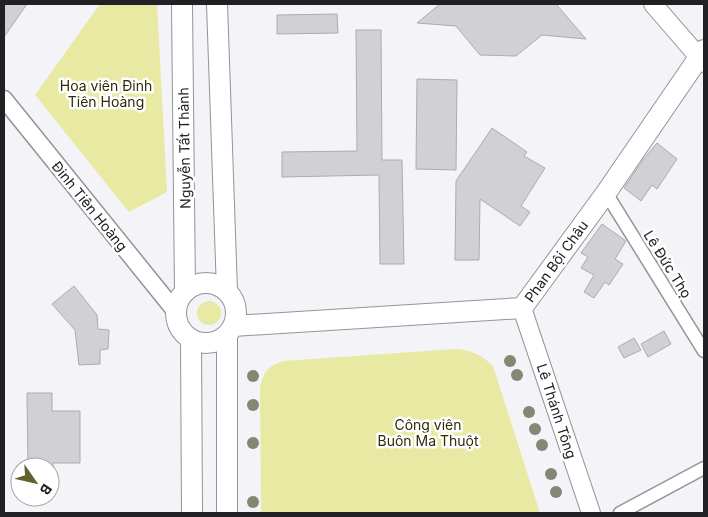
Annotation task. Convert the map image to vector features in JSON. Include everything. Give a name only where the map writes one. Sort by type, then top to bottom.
[{"type":"main road","name":"Nguyễn Tất Thành","points":[[182,4],[185,292]]},
{"type":"main road","points":[[217,4],[227,291],[236,307],[236,317],[230,330],[221,340],[201,344],[184,335],[176,312],[180,298],[185,292],[199,284],[208,283],[215,284],[227,291]]},
{"type":"main road","points":[[653,4],[703,57]]},
{"type":"main road","name":"Phan Bội Châu","points":[[230,330],[522,308],[703,57]]},
{"type":"main road","name":"Lê Thánh Tông","points":[[522,308],[591,513]]},
{"type":"main road","points":[[226,513],[230,330]]},
{"type":"main road","points":[[191,340],[192,513]]},
{"type":"street","name":"Đinh Tiên Hoàng","points":[[4,99],[176,312]]},
{"type":"street","name":"Lê Đức Thọ","points":[[606,193],[704,351]]},
{"type":"street","points":[[620,513],[704,468]]},
{"type":"green space","name":"Hoa viên Đinh Tiên Hoàng","points":[[100,4],[157,4],[167,192],[129,212],[35,95]]},
{"type":"green space","points":[[204,301],[214,301],[221,308],[221,318],[214,325],[204,325],[197,318],[197,308]]},
{"type":"green space","name":"Công viên Buôn Ma Thuột","points":[[455,349],[476,354],[493,366],[540,513],[261,513],[260,388],[267,370],[283,361]]},
{"type":"building","points":[[4,4],[27,4],[4,37]]},
{"type":"building","points":[[440,4],[556,4],[586,39],[542,35],[516,56],[480,55],[456,26],[417,23]]},
{"type":"building","points":[[337,14],[338,33],[277,34],[277,15]]},
{"type":"building","points":[[356,30],[381,30],[382,160],[402,160],[404,264],[380,264],[379,175],[282,177],[282,152],[357,151]]},
{"type":"building","points":[[417,79],[457,80],[456,170],[416,169]]},
{"type":"building","points":[[492,128],[527,152],[524,156],[545,168],[521,206],[530,212],[520,226],[480,199],[479,260],[455,260],[456,181]]},
{"type":"building","points":[[657,143],[677,159],[657,189],[652,185],[641,201],[624,188]]},
{"type":"building","points":[[602,224],[626,241],[615,259],[623,264],[609,285],[605,282],[594,298],[584,292],[594,275],[581,268],[588,257],[581,253]]},
{"type":"building","points":[[74,286],[97,315],[98,329],[109,330],[108,349],[100,350],[100,364],[79,365],[75,330],[52,304]]},
{"type":"building","points":[[664,331],[671,344],[648,357],[641,344]]},
{"type":"building","points":[[634,338],[641,350],[624,358],[618,347]]},
{"type":"building","points":[[27,393],[52,393],[52,411],[80,411],[80,463],[60,463],[60,457],[28,457]]}]
